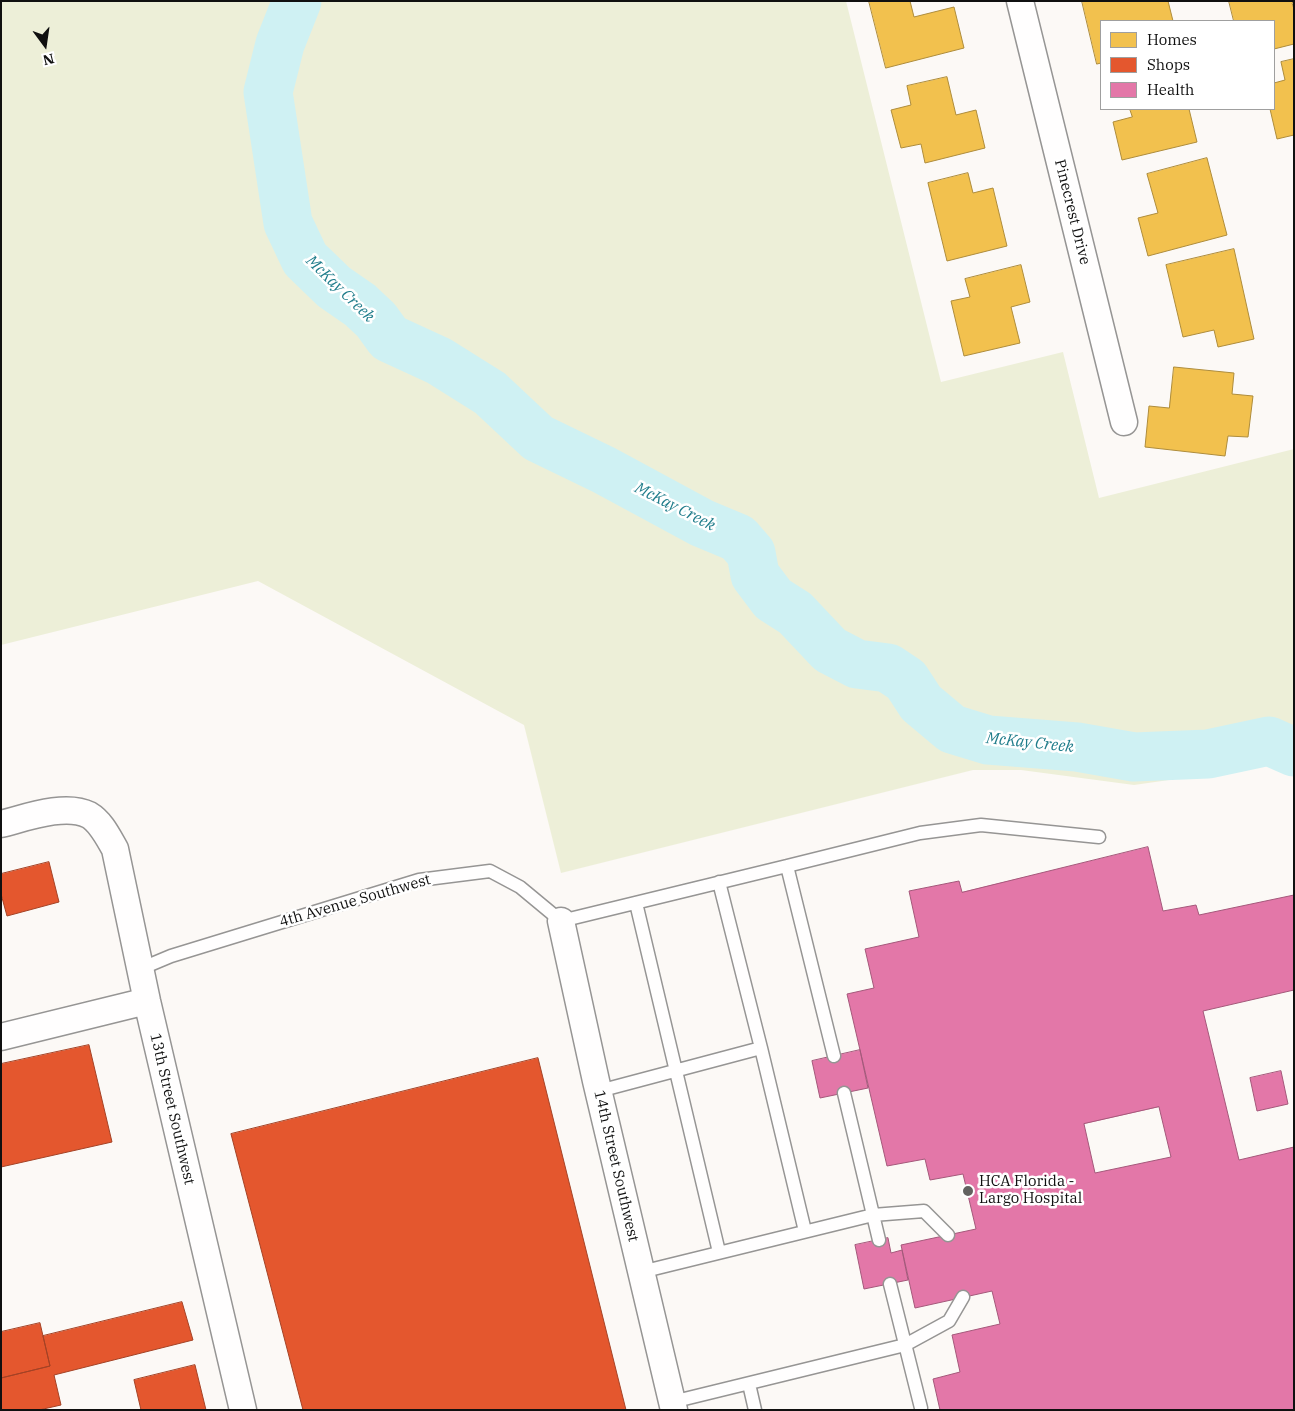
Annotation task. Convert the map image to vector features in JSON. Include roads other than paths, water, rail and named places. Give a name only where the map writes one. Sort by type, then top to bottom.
[{"type":"street","name":"Pinecrest Drive","points":[[1020,1],[1124,422]]},
{"type":"street","name":"13th Street Southwest","points":[[1,824],[45,812],[73,811],[89,816],[102,828],[115,848],[147,1001],[243,1410]]},
{"type":"street","name":"14th Street Southwest","points":[[561,921],[598,1091],[673,1406]]},
{"type":"street","points":[[1,1037],[147,1001]]},
{"type":"lane","points":[[561,921],[920,833],[981,825],[1099,838]]},
{"type":"lane","points":[[787,866],[834,1056]]},
{"type":"lane","name":"4th Avenue Southwest","points":[[140,968],[171,956],[420,880],[490,871],[520,887],[561,921]]},
{"type":"lane","points":[[719,882],[805,1231]]},
{"type":"lane","points":[[636,903],[720,1252]]},
{"type":"lane","points":[[598,1091],[761,1048]]},
{"type":"lane","points":[[844,1093],[879,1240]]},
{"type":"lane","points":[[641,1272],[873,1215],[924,1211],[948,1235]]},
{"type":"lane","points":[[890,1284],[921,1408]]},
{"type":"lane","points":[[673,1406],[749,1384],[905,1345],[949,1322],[963,1298]]},
{"type":"lane","points":[[749,1384],[755,1410]]},
{"type":"waterway","name":"McKay Creek","points":[[297,1],[280,44],[268,92],[288,223],[305,259],[334,287],[360,305],[376,320],[389,338],[439,361],[490,393],[538,438],[604,470],[702,523],[738,538],[751,553],[755,575],[773,599],[795,613],[830,650],[857,664],[888,668],[906,680],[921,703],[952,729],[988,740],[1077,747],[1134,757],[1208,754],[1269,741],[1294,752]]},
{"type":"place","name":"HCA Florida - Largo Hospital","points":[[968,1191]]}]
